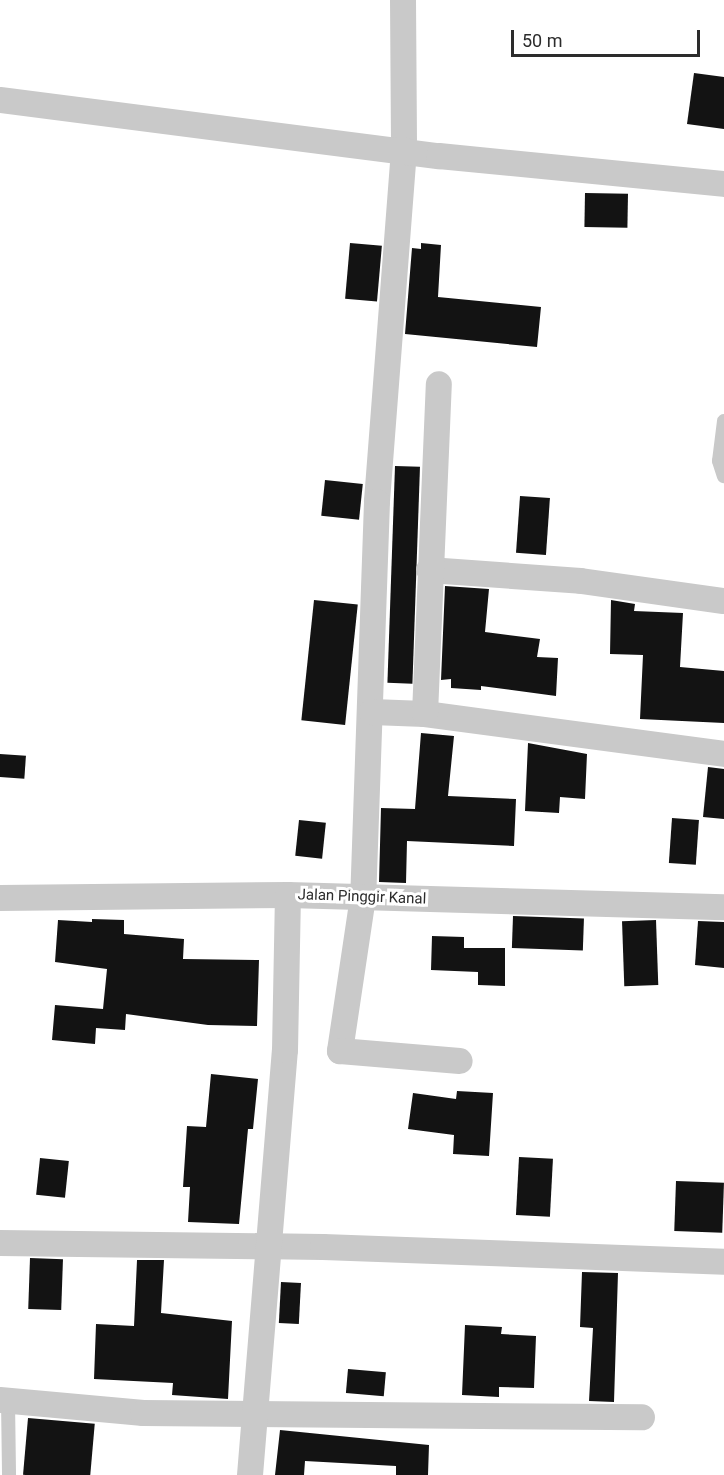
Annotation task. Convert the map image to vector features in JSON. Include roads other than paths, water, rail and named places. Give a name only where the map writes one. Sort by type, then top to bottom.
[{"type":"street","points":[[403,0],[404,150],[377,501],[372,712],[363,897],[340,1052],[460,1061]]},
{"type":"street","points":[[0,100],[404,150],[724,184]]},
{"type":"street","points":[[426,714],[429,570],[439,384]]},
{"type":"street","points":[[429,570],[581,580],[724,601]]},
{"type":"street","points":[[372,712],[426,714],[724,754]]},
{"type":"street","points":[[250,1475],[285,1050],[288,895]]},
{"type":"street","name":"Jalan Pinggir Kanal","points":[[0,898],[288,895],[724,907]]},
{"type":"street","points":[[0,1243],[268,1245],[724,1262]]},
{"type":"street","points":[[4,1400],[143,1413],[642,1417]]},
{"type":"lane","points":[[724,421],[719,461],[724,476]]},
{"type":"lane","points":[[4,1400],[9,1475]]}]
